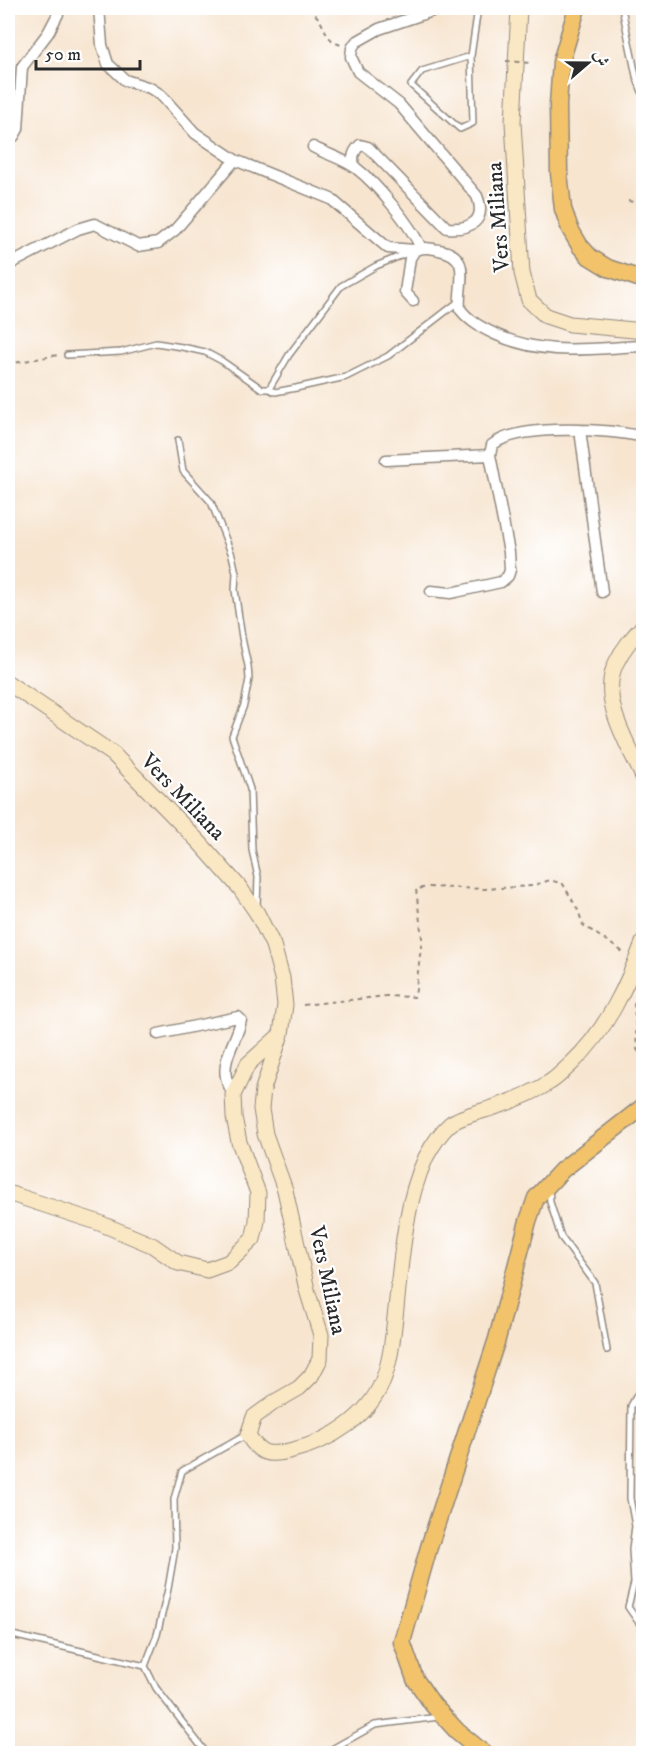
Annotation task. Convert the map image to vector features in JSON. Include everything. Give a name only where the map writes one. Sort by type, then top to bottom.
[{"type":"main road","name":"Vers Miliana","points":[[519,8],[513,122],[522,273],[529,300],[546,316],[570,324],[644,331]]},
{"type":"main road","points":[[577,8],[561,62],[558,105],[559,173],[563,209],[570,229],[590,257],[608,268],[644,280]]},
{"type":"main road","points":[[644,625],[627,644],[614,665],[610,688],[613,712],[644,779]]},
{"type":"main road","name":"Vers Miliana","points":[[8,683],[112,754],[199,842],[240,888],[257,913],[273,945],[282,978],[285,1005],[280,1034],[263,1089],[261,1109],[265,1134],[285,1190],[307,1290],[321,1335],[320,1359],[311,1376],[299,1388],[254,1417],[248,1435]]},
{"type":"main road","points":[[248,1435],[256,1449],[271,1454],[295,1450],[337,1431],[366,1409],[383,1381],[392,1349],[400,1268],[410,1210],[423,1165],[432,1144],[450,1124],[529,1094],[553,1080],[581,1054],[606,1023],[630,978],[644,939]]},
{"type":"main road","points":[[8,1193],[97,1222],[152,1245],[178,1263],[207,1270],[229,1262],[253,1239],[257,1221],[258,1193],[239,1142],[233,1095],[248,1064],[280,1034]]},
{"type":"main road","points":[[485,1754],[456,1731],[433,1704],[415,1679],[402,1642],[429,1547],[497,1339],[536,1198],[562,1170],[644,1106]]},
{"type":"street","points":[[8,140],[18,129],[22,67],[48,33],[59,8]]},
{"type":"street","points":[[99,8],[102,45],[108,64],[125,80],[150,88],[161,95],[195,133],[235,159],[331,200],[388,248],[450,251],[458,258],[462,269],[460,309],[468,319],[481,328],[506,339],[539,349],[575,350],[644,346]]},
{"type":"street","points":[[354,166],[352,157],[355,149],[360,145],[368,147],[447,228],[458,229],[471,225],[479,216],[481,205],[477,196],[399,104],[358,72],[351,57],[352,48],[356,42],[379,29],[441,8]]},
{"type":"street","points":[[313,147],[354,166],[371,181],[409,227],[418,249]]},
{"type":"street","points":[[8,265],[78,229],[94,224],[138,246],[158,243],[175,230],[235,159]]},
{"type":"street","points":[[413,301],[405,292],[410,258],[418,249]]},
{"type":"street","points":[[431,591],[451,593],[501,582],[508,576],[509,552],[490,455],[492,445],[500,439],[554,429],[620,431],[644,437]]},
{"type":"street","points":[[580,430],[602,592]]},
{"type":"street","points":[[386,460],[490,455]]},
{"type":"street","points":[[158,1034],[238,1017],[241,1020],[240,1028],[225,1066],[226,1078],[233,1095]]},
{"type":"lane","points":[[471,56],[422,71],[411,85],[460,129],[473,123],[471,56],[478,8]]},
{"type":"lane","points":[[622,8],[636,76],[644,97]]},
{"type":"lane","points":[[269,390],[289,355],[341,286],[376,266],[418,249]]},
{"type":"lane","points":[[68,355],[122,352],[156,343],[174,346],[205,352],[262,389],[275,392],[346,377],[388,356],[459,301]]},
{"type":"lane","points":[[177,440],[183,471],[211,502],[217,513],[236,573],[235,590],[242,638],[249,666],[249,679],[244,705],[232,736],[250,789],[252,850],[258,877],[257,913]]},
{"type":"lane","points":[[549,1184],[550,1202],[561,1238],[595,1283],[607,1350]]},
{"type":"lane","points":[[644,1382],[631,1406],[630,1498],[634,1526],[632,1549],[634,1583],[628,1607],[644,1630]]},
{"type":"lane","points":[[207,1754],[156,1688],[145,1666],[158,1635],[176,1548],[174,1499],[182,1471],[248,1435]]},
{"type":"lane","points":[[8,1634],[145,1666]]},
{"type":"lane","points":[[323,1754],[375,1725],[444,1717]]},
{"type":"path","points":[[309,8],[319,20],[326,34],[335,43],[352,48]]},
{"type":"path","points":[[506,61],[531,63]]},
{"type":"path","points":[[628,201],[644,204]]},
{"type":"path","points":[[8,364],[50,355],[68,355]]},
{"type":"path","points":[[303,1005],[387,996],[415,997],[422,938],[416,889],[532,886],[549,880],[563,884],[578,910],[583,925],[627,954]]},
{"type":"path","points":[[634,994],[637,1049],[644,1062]]}]
